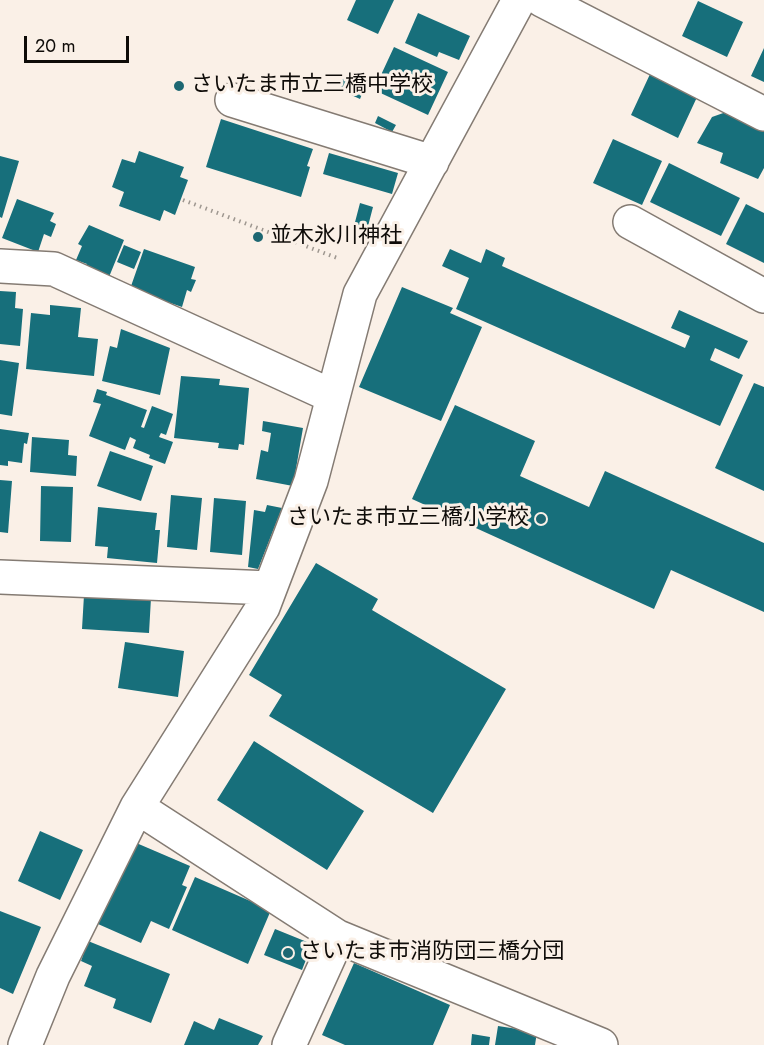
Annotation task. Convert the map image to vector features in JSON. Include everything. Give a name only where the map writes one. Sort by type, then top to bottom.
[{"type":"street","points":[[25,1045],[53,976],[137,807],[263,607],[311,481],[360,294],[519,0]]},
{"type":"street","points":[[542,0],[764,114]]},
{"type":"street","points":[[232,100],[432,162]]},
{"type":"street","points":[[630,222],[764,296]]},
{"type":"street","points":[[0,266],[54,269],[332,396]]},
{"type":"street","points":[[0,577],[270,588]]},
{"type":"street","points":[[137,807],[338,937],[601,1045]]},
{"type":"street","points":[[289,1045],[338,937]]},
{"type":"path","points":[[183,200],[372,272]]},
{"type":"building","points":[[356,0],[394,0],[378,34],[347,20]]},
{"type":"building","points":[[698,1],[743,22],[727,57],[682,36]]},
{"type":"building","points":[[418,13],[470,36],[459,60],[439,52],[437,57],[405,43]]},
{"type":"building","points":[[394,47],[448,72],[428,115],[374,90]]},
{"type":"building","points":[[764,48],[764,82],[751,76]]},
{"type":"building","points":[[651,72],[698,95],[678,138],[631,115]]},
{"type":"building","points":[[344,77],[365,87],[360,99],[338,89]]},
{"type":"building","points":[[729,111],[764,127],[764,168],[758,179],[720,163],[723,153],[697,143],[712,117]]},
{"type":"building","points":[[378,116],[396,125],[392,132],[375,123]]},
{"type":"building","points":[[221,119],[313,149],[301,197],[206,167]]},
{"type":"building","points":[[613,139],[662,161],[642,205],[593,183]]},
{"type":"building","points":[[139,151],[184,167],[180,177],[188,180],[175,215],[164,210],[160,221],[119,206],[124,192],[112,187],[122,159],[135,163]]},
{"type":"building","points":[[329,153],[398,173],[392,194],[323,174]]},
{"type":"building","points":[[0,156],[19,161],[2,218],[0,217]]},
{"type":"building","points":[[669,163],[740,198],[721,236],[650,202]]},
{"type":"building","points":[[17,199],[54,213],[50,221],[56,224],[51,237],[44,234],[38,252],[2,238]]},
{"type":"building","points":[[360,203],[373,207],[367,230],[354,226]]},
{"type":"building","points":[[746,204],[764,213],[764,263],[726,244]]},
{"type":"building","points":[[89,225],[124,240],[109,277],[85,267],[87,264],[76,260],[82,246],[78,244]]},
{"type":"building","points":[[124,245],[141,252],[134,269],[117,262]]},
{"type":"building","points":[[144,249],[195,267],[191,279],[196,280],[191,292],[187,290],[182,307],[130,289]]},
{"type":"building","points":[[450,249],[481,263],[486,249],[505,258],[502,266],[685,348],[690,336],[671,328],[679,310],[748,341],[739,359],[715,348],[710,360],[743,375],[720,426],[456,309],[469,278],[442,266]]},
{"type":"building","points":[[402,287],[453,308],[450,313],[482,327],[441,421],[359,387]]},
{"type":"building","points":[[0,291],[16,292],[15,308],[23,309],[20,346],[0,344]]},
{"type":"building","points":[[50,305],[81,308],[78,337],[98,339],[94,376],[26,369],[31,313],[50,315]]},
{"type":"building","points":[[121,329],[170,348],[160,395],[102,381],[110,346],[117,348]]},
{"type":"building","points":[[0,360],[19,363],[12,416],[0,414]]},
{"type":"building","points":[[181,376],[220,379],[219,385],[249,388],[244,445],[239,444],[238,450],[218,448],[219,443],[174,438]]},
{"type":"building","points":[[754,383],[764,387],[764,491],[715,468]]},
{"type":"building","points":[[97,389],[107,392],[106,395],[147,410],[141,427],[144,428],[152,406],[173,414],[166,435],[161,433],[159,437],[173,442],[165,464],[133,448],[136,440],[130,437],[125,450],[89,436],[101,404],[93,402]]},
{"type":"building","points":[[455,405],[535,441],[520,476],[589,507],[605,471],[764,543],[764,612],[671,570],[654,609],[412,499]]},
{"type":"building","points":[[263,421],[303,428],[293,486],[256,479],[261,450],[268,452],[271,433],[262,431]]},
{"type":"building","points":[[0,429],[29,433],[27,444],[24,443],[22,463],[8,461],[8,466],[0,465]]},
{"type":"building","points":[[32,437],[69,440],[68,455],[77,456],[76,476],[30,472]]},
{"type":"building","points":[[110,451],[153,466],[141,501],[97,486]]},
{"type":"building","points":[[0,480],[12,481],[8,533],[0,532]]},
{"type":"building","points":[[41,486],[73,487],[71,542],[40,541]]},
{"type":"building","points":[[171,495],[202,498],[197,550],[167,547]]},
{"type":"building","points":[[214,498],[246,501],[242,555],[210,552]]},
{"type":"building","points":[[267,505],[282,508],[258,569],[248,567],[254,510],[265,512]]},
{"type":"building","points":[[98,507],[157,513],[155,530],[160,530],[157,563],[107,558],[108,547],[95,546]]},
{"type":"building","points":[[316,563],[378,599],[372,610],[506,689],[433,813],[269,716],[282,695],[249,675]]},
{"type":"building","points":[[84,595],[151,598],[149,633],[82,629]]},
{"type":"building","points":[[125,642],[184,651],[178,697],[118,688]]},
{"type":"building","points":[[254,741],[364,811],[327,870],[217,800]]},
{"type":"building","points":[[40,831],[83,850],[60,900],[18,881]]},
{"type":"building","points":[[134,842],[190,866],[182,885],[187,887],[169,929],[151,921],[141,943],[98,924]]},
{"type":"building","points":[[195,877],[271,910],[248,964],[172,930]]},
{"type":"building","points":[[0,911],[41,927],[13,994],[0,988]]},
{"type":"building","points":[[275,929],[312,944],[302,970],[264,955]]},
{"type":"building","points":[[88,941],[170,974],[151,1023],[113,1008],[116,999],[84,986],[92,966],[81,961]]},
{"type":"building","points":[[354,963],[450,1005],[433,1045],[345,1045],[322,1035]]},
{"type":"building","points":[[219,1018],[263,1036],[258,1045],[184,1045],[194,1021],[214,1030]]},
{"type":"building","points":[[498,1026],[537,1032],[535,1045],[495,1045]]},
{"type":"building","points":[[472,1034],[490,1037],[489,1045],[471,1045]]},
{"type":"place","name":"さいたま市立三橋中学校","points":[[179,86]]},
{"type":"place","name":"並木氷川神社","points":[[258,237]]},
{"type":"place","name":"さいたま市立三橋小学校","points":[[541,519]]},
{"type":"place","name":"さいたま市消防団三橋分団","points":[[288,953]]}]
